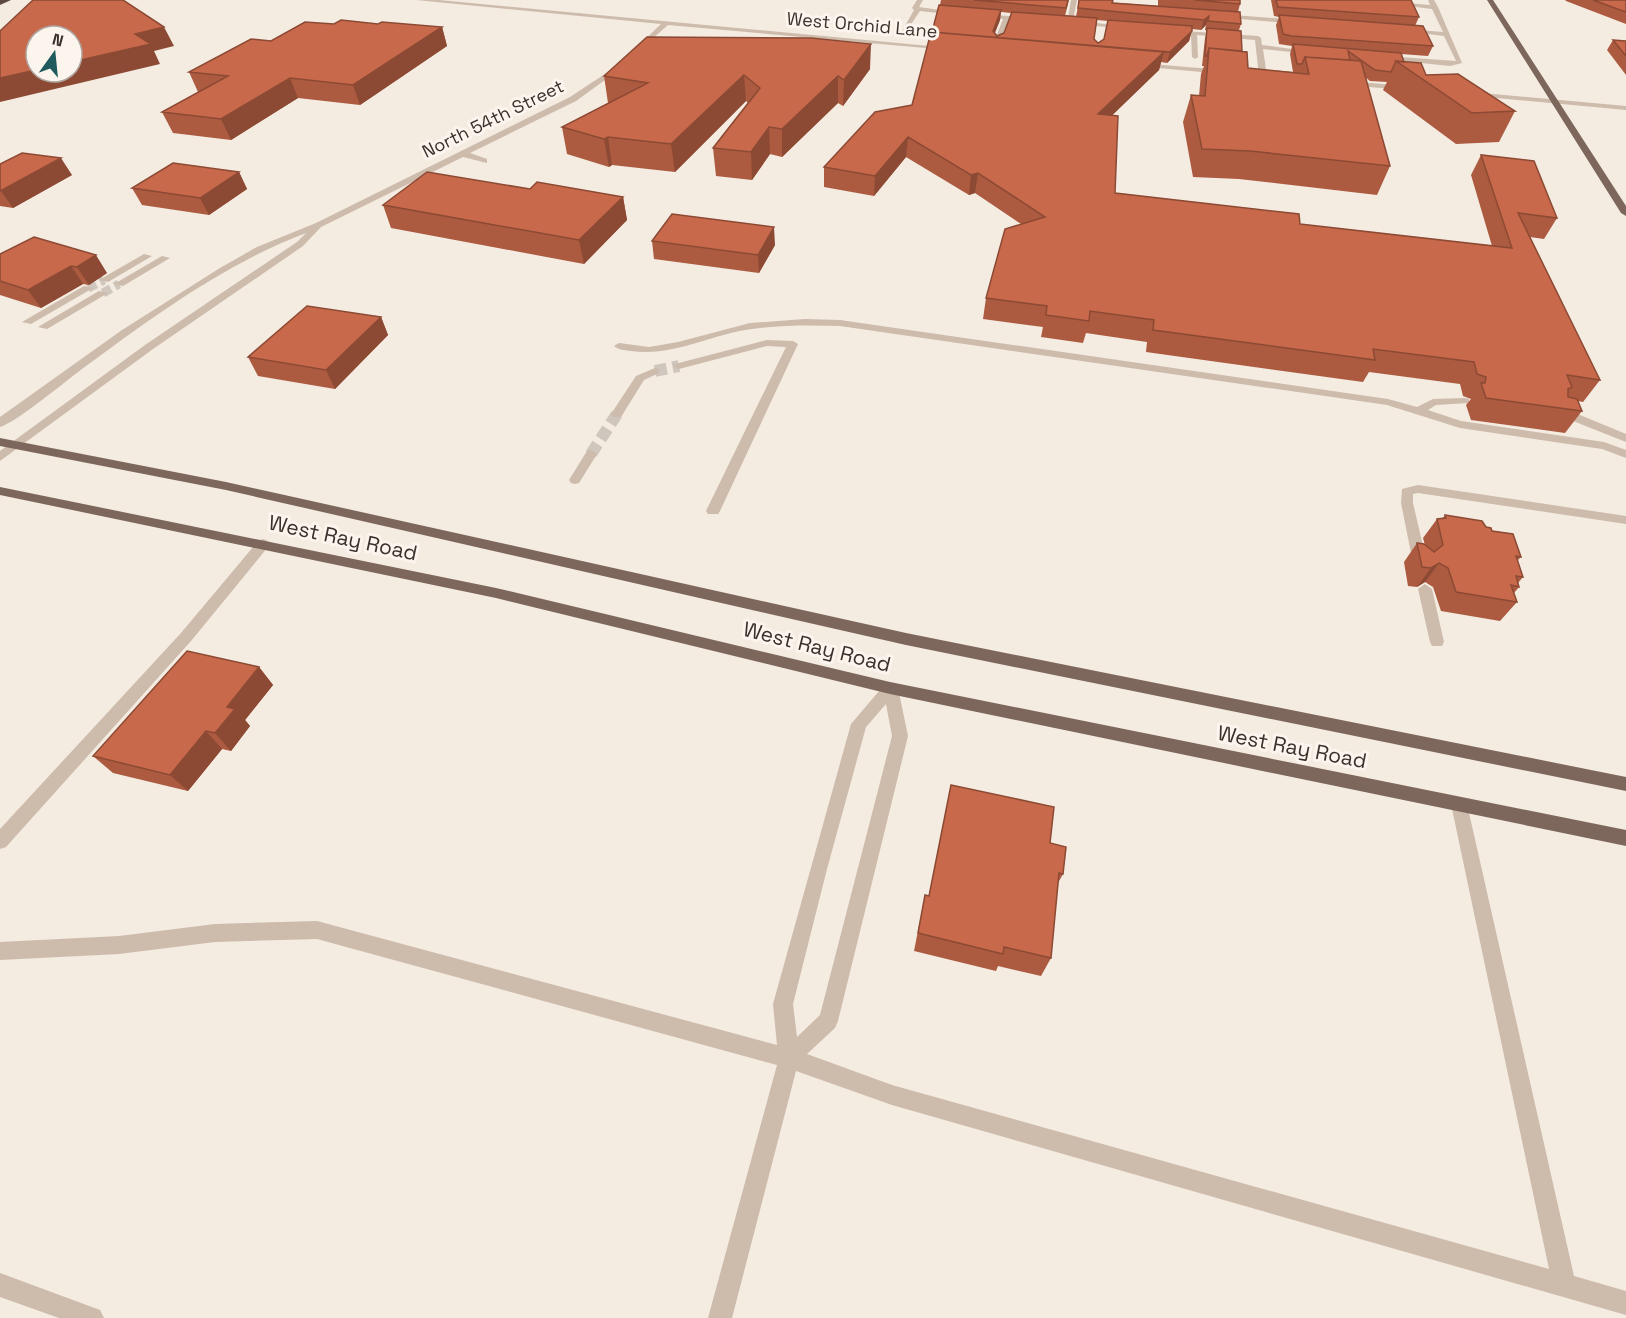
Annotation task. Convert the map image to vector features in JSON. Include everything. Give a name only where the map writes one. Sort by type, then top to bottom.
[{"type":"highway","points":[[0,3],[7,0]]},
{"type":"main road","points":[[1490,0],[1626,213]]},
{"type":"main road","name":"West Ray Road","points":[[0,442],[226,486],[906,639],[1626,784]]},
{"type":"main road","name":"West Ray Road","points":[[0,491],[507,596],[890,687],[1626,838]]},
{"type":"street","name":"West Orchid Lane","points":[[419,0],[955,48]]},
{"type":"street","points":[[918,9],[915,8],[920,0]]},
{"type":"street","points":[[1069,22],[1074,0]]},
{"type":"street","points":[[1379,58],[1450,64],[1460,62],[1431,0]]},
{"type":"street","points":[[1392,4],[1435,7]]},
{"type":"street","points":[[918,9],[963,13]]},
{"type":"street","points":[[903,32],[918,9]]},
{"type":"street","points":[[974,14],[1038,20]]},
{"type":"street","points":[[1210,15],[1311,23]]},
{"type":"street","points":[[997,42],[1007,17]]},
{"type":"street","points":[[1255,19],[1263,76]]},
{"type":"street","points":[[1059,21],[1100,29],[1136,28]]},
{"type":"street","points":[[631,56],[667,22]]},
{"type":"street","points":[[1159,30],[1258,38]]},
{"type":"street","points":[[1402,31],[1448,34]]},
{"type":"street","points":[[1194,33],[1195,57]]},
{"type":"street","points":[[1259,48],[1319,53]]},
{"type":"street","name":"North 54th Street","points":[[0,423],[113,340],[202,282],[282,237],[319,225],[573,99],[608,77],[623,63]]},
{"type":"street","points":[[1132,64],[1179,72],[1227,72]]},
{"type":"street","points":[[1251,75],[1275,77]]},
{"type":"street","points":[[1344,83],[1414,89]]},
{"type":"street","points":[[1461,93],[1626,108]]},
{"type":"street","points":[[464,154],[484,161]]},
{"type":"street","name":"North 54th Street","points":[[0,457],[148,347],[300,244],[319,225]]},
{"type":"street","points":[[156,257],[112,282],[156,257]]},
{"type":"street","points":[[96,291],[35,324],[96,291]]},
{"type":"street","points":[[713,511],[805,322]]},
{"type":"street","points":[[619,346],[649,350],[679,345],[750,326],[805,322],[850,325],[1389,402],[1460,424],[1604,446],[1626,454]]},
{"type":"street","points":[[680,366],[766,343],[793,344]]},
{"type":"street","points":[[617,414],[640,378],[655,371]]},
{"type":"street","points":[[1417,412],[1433,402],[1465,401]]},
{"type":"street","points":[[1557,415],[1576,418],[1626,438]]},
{"type":"street","points":[[575,480],[591,454]]},
{"type":"street","points":[[1420,564],[1407,503],[1407,492],[1418,489],[1626,520]]},
{"type":"street","points":[[0,841],[186,637],[263,544]]},
{"type":"street","points":[[1425,589],[1437,642]]},
{"type":"street","points":[[789,1058],[828,1021],[900,736],[890,687]]},
{"type":"street","points":[[720,1318],[789,1058],[783,1004],[818,869],[859,724],[890,687]]},
{"type":"street","points":[[1459,804],[1564,1286]]},
{"type":"street","points":[[0,951],[119,945],[216,933],[317,930],[789,1058],[903,1099],[1626,1303]]},
{"type":"street","points":[[0,1285],[92,1318]]},
{"type":"building","points":[[33,0],[123,0],[164,27],[135,34],[151,44],[84,59],[84,24],[24,24],[24,73],[0,78],[0,31]]},
{"type":"building","points":[[974,0],[1068,0],[1066,8]]},
{"type":"building","points":[[1079,0],[1113,0],[1112,3],[1240,12],[1241,24],[1208,21],[1209,16],[1204,20],[1078,8]]},
{"type":"building","points":[[1195,0],[1240,0],[1240,4]]},
{"type":"building","points":[[1276,0],[1411,0],[1419,17],[1278,7]]},
{"type":"building","points":[[1593,0],[1626,0],[1626,12]]},
{"type":"building","points":[[939,5],[1001,10],[993,31],[997,36],[1004,33],[1012,12],[1097,18],[1094,39],[1098,43],[1104,39],[1108,20],[1192,26],[1192,31],[1170,52],[932,32]]},
{"type":"building","points":[[1279,15],[1423,26],[1433,46],[1292,36],[1283,34]]},
{"type":"building","points":[[341,20],[442,27],[353,85],[290,78],[221,119],[162,112],[228,76],[189,72],[251,39],[271,41],[305,22],[334,24]]},
{"type":"building","points":[[1207,28],[1241,31],[1242,51],[1209,48],[1205,56]]},
{"type":"building","points":[[931,32],[1164,52],[1098,114],[1118,116],[1115,193],[1299,214],[1300,224],[1512,248],[1481,155],[1534,161],[1557,218],[1518,213],[1600,380],[1567,375],[1572,387],[1568,389],[1568,397],[1577,399],[1582,411],[1486,398],[1481,383],[1485,383],[1486,377],[1477,374],[1474,362],[1373,349],[1375,360],[1153,330],[1154,320],[1090,311],[1089,321],[1046,315],[1047,306],[986,298],[1005,229],[1045,217],[978,173],[971,175],[908,137],[875,176],[824,167],[875,112],[912,105]]},
{"type":"building","points":[[647,37],[811,38],[871,44],[844,80],[838,76],[782,129],[769,127],[751,152],[713,148],[760,88],[744,75],[671,144],[608,137],[604,139],[562,127],[648,83],[604,76]]},
{"type":"building","points":[[1613,40],[1626,41],[1626,56]]},
{"type":"building","points":[[1293,44],[1401,53],[1404,62],[1396,61],[1391,72],[1375,70],[1348,51],[1350,60],[1305,57],[1302,64],[1297,64]]},
{"type":"building","points":[[1209,48],[1247,52],[1248,68],[1306,74],[1309,74],[1305,57],[1361,61],[1390,166],[1250,151],[1202,149],[1191,95],[1205,96]]},
{"type":"building","points":[[1396,61],[1421,63],[1426,75],[1458,74],[1515,111],[1472,113]]},
{"type":"building","points":[[22,153],[61,158],[0,191],[0,164]]},
{"type":"building","points":[[173,163],[239,172],[200,198],[132,188]]},
{"type":"building","points":[[427,172],[530,189],[537,182],[623,197],[579,240],[383,205]]},
{"type":"building","points":[[672,214],[774,227],[758,255],[652,241]]},
{"type":"building","points":[[34,237],[96,255],[77,267],[71,266],[28,290],[0,281],[0,254]]},
{"type":"building","points":[[307,306],[381,317],[326,370],[248,357]]},
{"type":"building","points":[[1445,515],[1482,521],[1492,531],[1513,534],[1521,557],[1516,556],[1523,577],[1516,576],[1519,587],[1511,585],[1517,602],[1456,592],[1448,568],[1439,563],[1431,568],[1422,567],[1417,543],[1424,544],[1434,552],[1443,545],[1437,519],[1446,518]]},
{"type":"building","points":[[187,651],[259,667],[227,707],[235,709],[215,733],[206,731],[170,775],[93,756]]},
{"type":"building","points":[[951,785],[1054,807],[1050,843],[1066,847],[1063,874],[1059,873],[1051,958],[1004,947],[1003,954],[918,933],[925,895],[929,896]]},
{"type":"tunnel","points":[[88,288],[104,280]]},
{"type":"tunnel","points":[[103,293],[119,284]]},
{"type":"tunnel","points":[[655,371],[679,366]]},
{"type":"tunnel","points":[[591,454],[617,414]]}]
